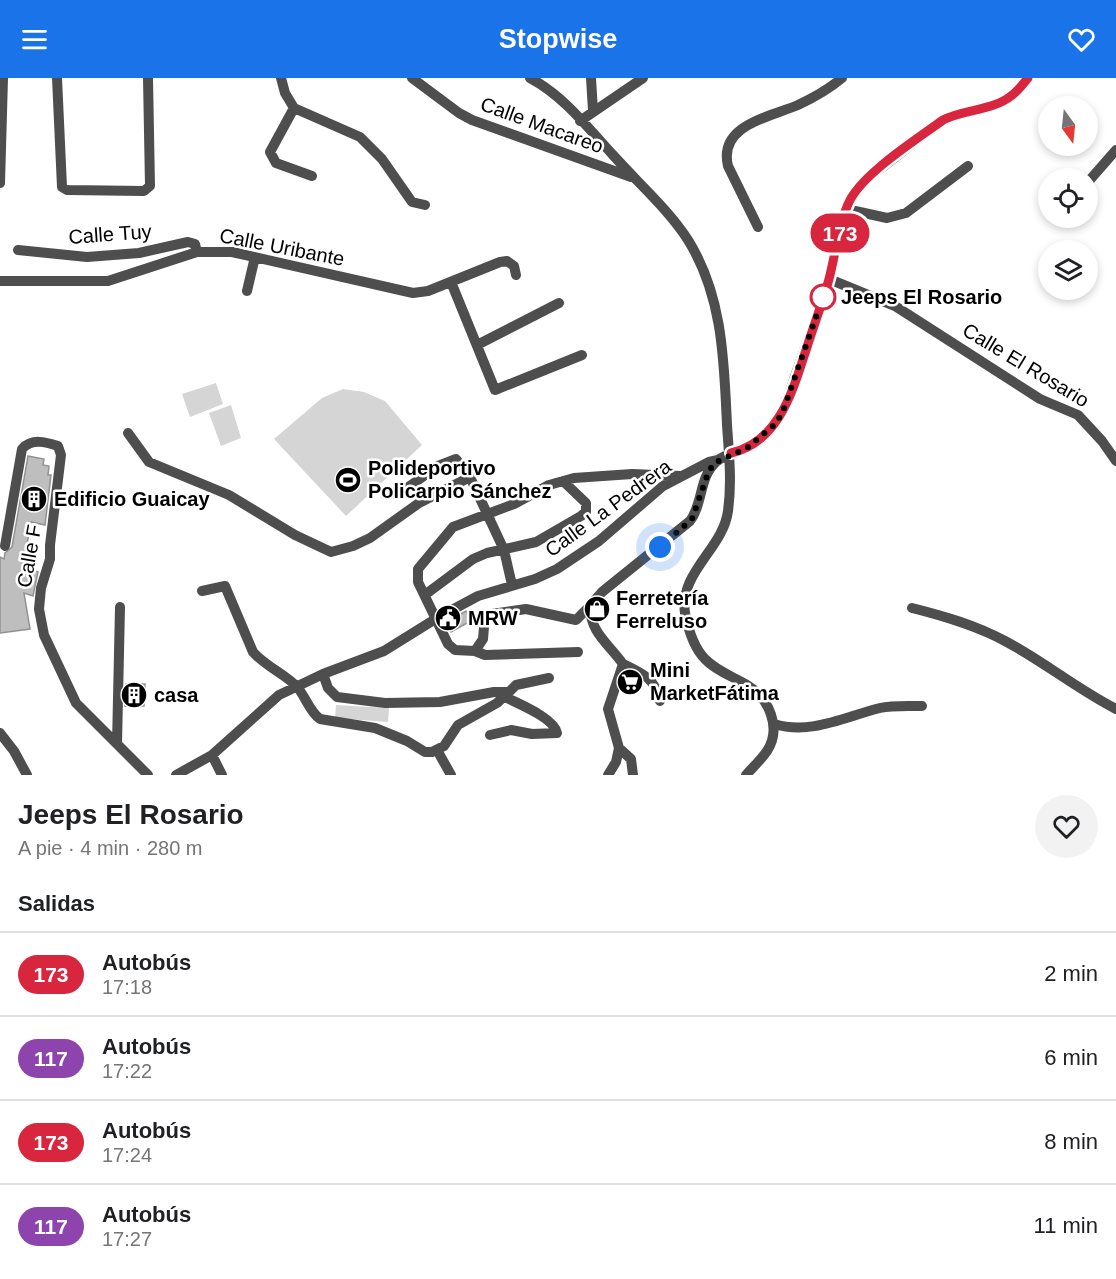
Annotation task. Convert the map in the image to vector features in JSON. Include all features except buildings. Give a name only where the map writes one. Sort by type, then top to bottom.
[{"type":"street","points":[[0,183],[3,78]]},
{"type":"street","points":[[57,78],[62,187],[67,190],[148,189],[148,78]]},
{"type":"street","points":[[281,78],[285,93],[294,108],[360,137],[382,159],[412,202],[425,205]]},
{"type":"street","name":"Calle Macareo","points":[[412,78],[472,120],[634,178]]},
{"type":"street","points":[[530,78],[557,96],[682,232],[706,277],[722,339],[731,453],[728,514],[718,539],[691,579],[685,612],[693,638],[704,659],[760,695],[767,705],[774,724],[772,739],[766,753],[746,775]]},
{"type":"street","points":[[591,78],[593,111]]},
{"type":"street","points":[[580,121],[643,78]]},
{"type":"street","points":[[758,227],[728,166],[726,156],[730,142],[740,130],[753,122],[800,104],[842,78]]},
{"type":"street","name":"Calle La Pedrera","points":[[176,775],[212,755],[279,695],[323,674],[384,651],[478,596],[535,579],[577,557],[663,486],[709,462],[747,448],[761,437],[782,414],[829,279],[846,209],[854,193],[866,180],[943,120],[954,114],[1005,100],[1016,93],[1028,78]]},
{"type":"street","points":[[294,108],[270,152],[276,163],[312,176]]},
{"type":"street","points":[[1098,171],[1116,150]]},
{"type":"street","points":[[846,209],[879,217],[906,213],[968,166]]},
{"type":"street","name":"Calle Tuy","points":[[18,250],[74,256],[112,256],[139,253],[188,242],[195,244],[198,252]]},
{"type":"street","name":"Calle Uribante","points":[[0,281],[108,281],[198,252],[220,251],[413,293],[428,291],[507,261],[514,266],[516,275]]},
{"type":"street","points":[[247,291],[255,257]]},
{"type":"street","name":"Calle El Rosario","points":[[829,279],[895,306],[1040,399],[1078,416],[1102,441],[1116,461]]},
{"type":"street","points":[[450,282],[495,390],[582,355]]},
{"type":"street","points":[[477,345],[559,303]]},
{"type":"street","points":[[128,433],[149,462],[230,495],[295,535],[331,552],[370,538],[419,503],[470,477]]},
{"type":"street","name":"Calle F","points":[[4,546],[22,449],[31,443],[43,441],[58,446],[62,455],[50,559],[41,588],[39,609],[44,635],[76,703],[150,774]]},
{"type":"street","name":"Calle El Rosario","points":[[1102,441],[1116,448]]},
{"type":"street","points":[[397,495],[438,466],[456,459],[470,477],[504,550],[513,585]]},
{"type":"street","points":[[475,651],[483,639],[483,617],[485,615],[526,609],[576,620],[602,592],[692,519],[708,473],[718,459]]},
{"type":"street","points":[[579,652],[486,656],[475,651],[451,648],[418,582],[418,569],[453,527],[514,504],[549,485],[574,478],[632,474],[683,476]]},
{"type":"street","points":[[426,594],[473,559],[536,542],[569,525],[586,512],[586,503],[562,481]]},
{"type":"street","points":[[202,591],[225,586],[253,652],[296,686],[319,719],[369,726],[407,741],[424,751],[436,750],[444,746],[458,725],[507,695],[516,685],[549,678]]},
{"type":"street","points":[[590,606],[591,623],[594,630],[623,664],[650,679],[657,689],[660,701]]},
{"type":"street","points":[[117,744],[120,607]]},
{"type":"street","points":[[912,608],[955,619],[1005,641],[1089,695],[1116,709]]},
{"type":"street","points":[[608,775],[616,762],[619,748],[608,711],[623,664]]},
{"type":"street","points":[[323,674],[328,688],[337,697],[385,703],[440,702],[494,692],[507,695],[554,726],[556,734],[511,730],[490,735]]},
{"type":"street","points":[[774,724],[787,728],[824,725],[882,708],[922,706]]},
{"type":"street","points":[[0,733],[15,751],[27,775]]},
{"type":"street","points":[[619,748],[631,759],[633,775]]},
{"type":"street","points":[[436,750],[451,775]]},
{"type":"street","points":[[212,755],[222,775]]},
{"type":"shaded area","points":[[216,383],[223,404],[190,417],[182,394]]},
{"type":"shaded area","name":"Polideportivo Policarpio Sánchez","points":[[343,389],[364,392],[385,401],[422,445],[346,516],[274,439],[322,398]]},
{"type":"shaded area","points":[[231,405],[241,438],[221,446],[209,413]]},
{"type":"shaded area","points":[[336,705],[389,708],[388,722],[335,718]]},
{"type":"bus line","name":"173","points":[[731,453],[747,448],[761,437],[773,426],[788,403],[829,279],[842,221],[859,186],[943,120],[954,114],[1005,100],[1016,93],[1028,78]]},
{"type":"place","name":"Jeeps El Rosario","points":[[823,297]]},
{"type":"place","name":"Polideportivo Policarpio Sánchez","points":[[348,480]]},
{"type":"place","name":"Edificio Guaicay","points":[[34,499]]},
{"type":"place","name":"Ferretería Ferreluso","points":[[597,609]]},
{"type":"place","name":"MRW","points":[[448,618]]},
{"type":"place","name":"Mini MarketFátima","points":[[630,682]]},
{"type":"place","name":"casa","points":[[134,695]]},
{"type":"route","points":[[660,547],[692,519],[708,473],[714,463],[731,453],[747,448],[773,426],[782,414],[788,403],[823,297]]}]
